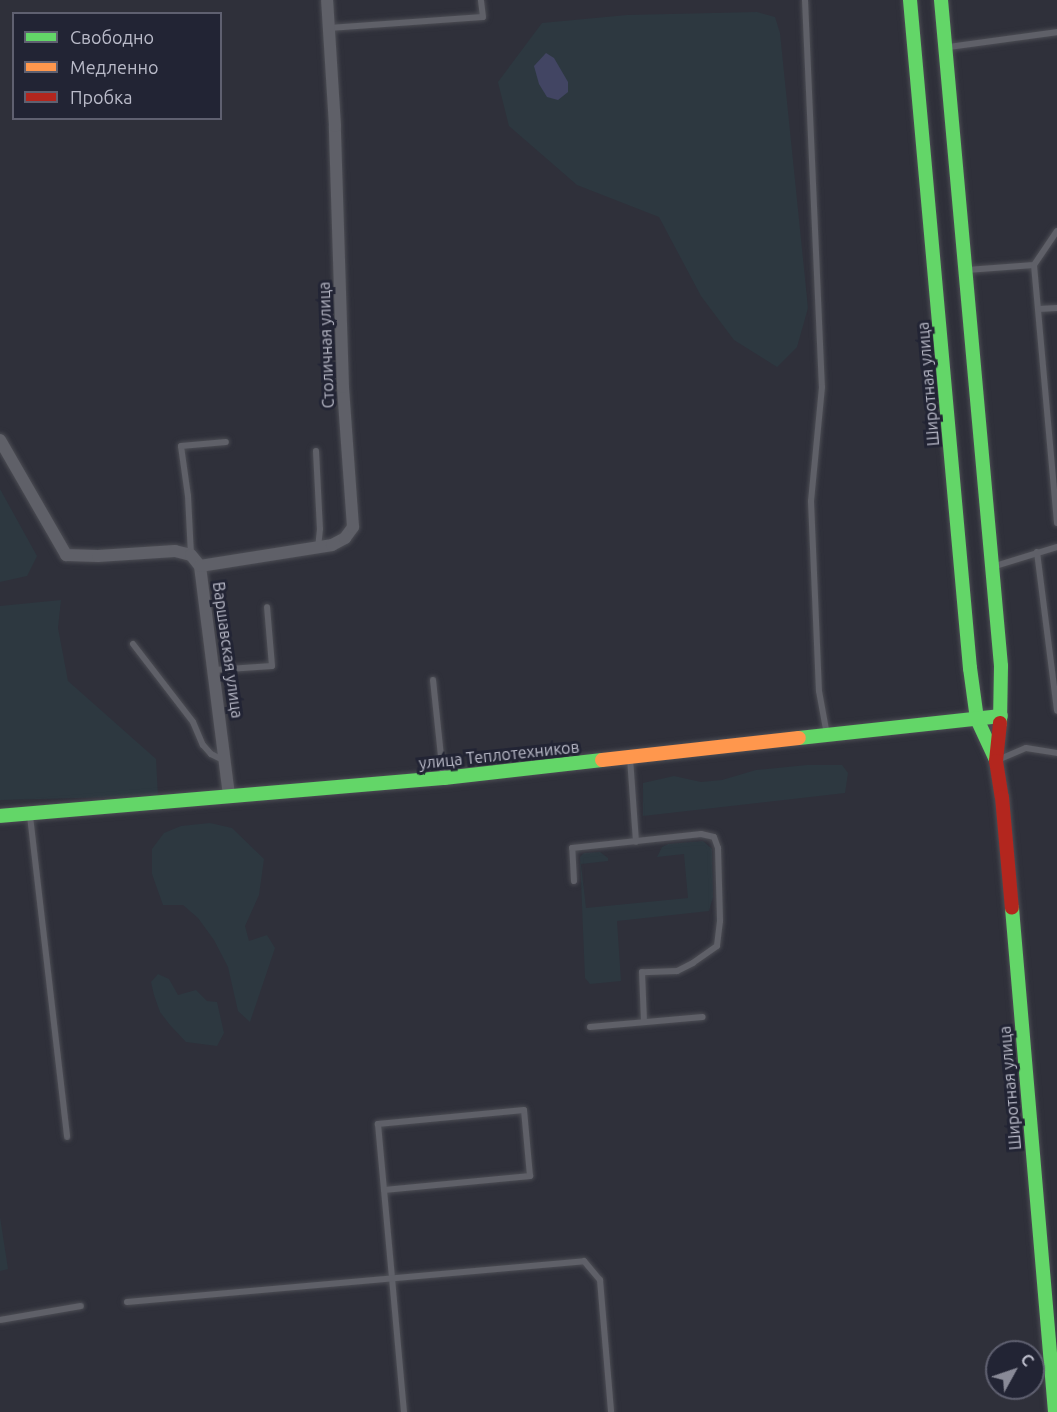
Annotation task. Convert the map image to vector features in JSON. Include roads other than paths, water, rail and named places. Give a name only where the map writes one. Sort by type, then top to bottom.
[{"type":"main road","name":"Широтная улица","points":[[910,0],[970,668],[977,719],[996,761],[1002,797],[1055,1412]]},
{"type":"main road","name":"Широтная улица","points":[[942,0],[1001,666],[1001,716],[996,761]]},
{"type":"main road","name":"улица Теплотехников","points":[[0,816],[444,778],[1001,716]]},
{"type":"street","name":"Столичная улица","points":[[201,566],[332,545],[345,538],[353,527],[343,387],[335,126],[327,0]]},
{"type":"street","points":[[0,440],[66,555],[98,556],[175,551],[191,555]]},
{"type":"street","name":"Варшавская улица","points":[[191,555],[201,566],[229,796]]},
{"type":"lane","points":[[329,28],[483,17],[481,0]]},
{"type":"lane","points":[[805,0],[822,387],[811,501],[819,691],[828,735]]},
{"type":"lane","points":[[946,47],[1057,32]]},
{"type":"lane","points":[[1057,231],[1034,265],[1057,523]]},
{"type":"lane","points":[[965,271],[1034,265]]},
{"type":"lane","points":[[1039,309],[1057,308]]},
{"type":"lane","points":[[191,555],[188,496],[181,446],[226,442]]},
{"type":"lane","points":[[316,451],[320,529],[318,548]]},
{"type":"lane","points":[[992,567],[1057,547]]},
{"type":"lane","points":[[1037,552],[1057,711]]},
{"type":"lane","points":[[214,670],[272,666],[267,607]]},
{"type":"lane","points":[[132,644],[193,722],[203,745],[211,754],[226,761]]},
{"type":"lane","points":[[433,680],[444,778]]},
{"type":"lane","points":[[996,761],[1026,748],[1057,753]]},
{"type":"lane","points":[[630,758],[636,842]]},
{"type":"lane","points":[[30,814],[67,1137]]},
{"type":"lane","points":[[574,881],[572,848],[701,834],[714,837],[718,848],[720,921],[717,946],[693,963],[677,970],[642,972],[644,1022]]},
{"type":"lane","points":[[590,1028],[703,1017]]},
{"type":"lane","points":[[384,1190],[530,1176],[524,1110],[378,1124],[404,1412]]},
{"type":"lane","points":[[128,1302],[584,1261],[600,1280],[611,1412]]},
{"type":"lane","points":[[0,1320],[81,1306]]},
{"type":"water","points":[[546,53],[554,58],[568,82],[568,92],[558,100],[547,97],[539,84],[534,66]]}]
